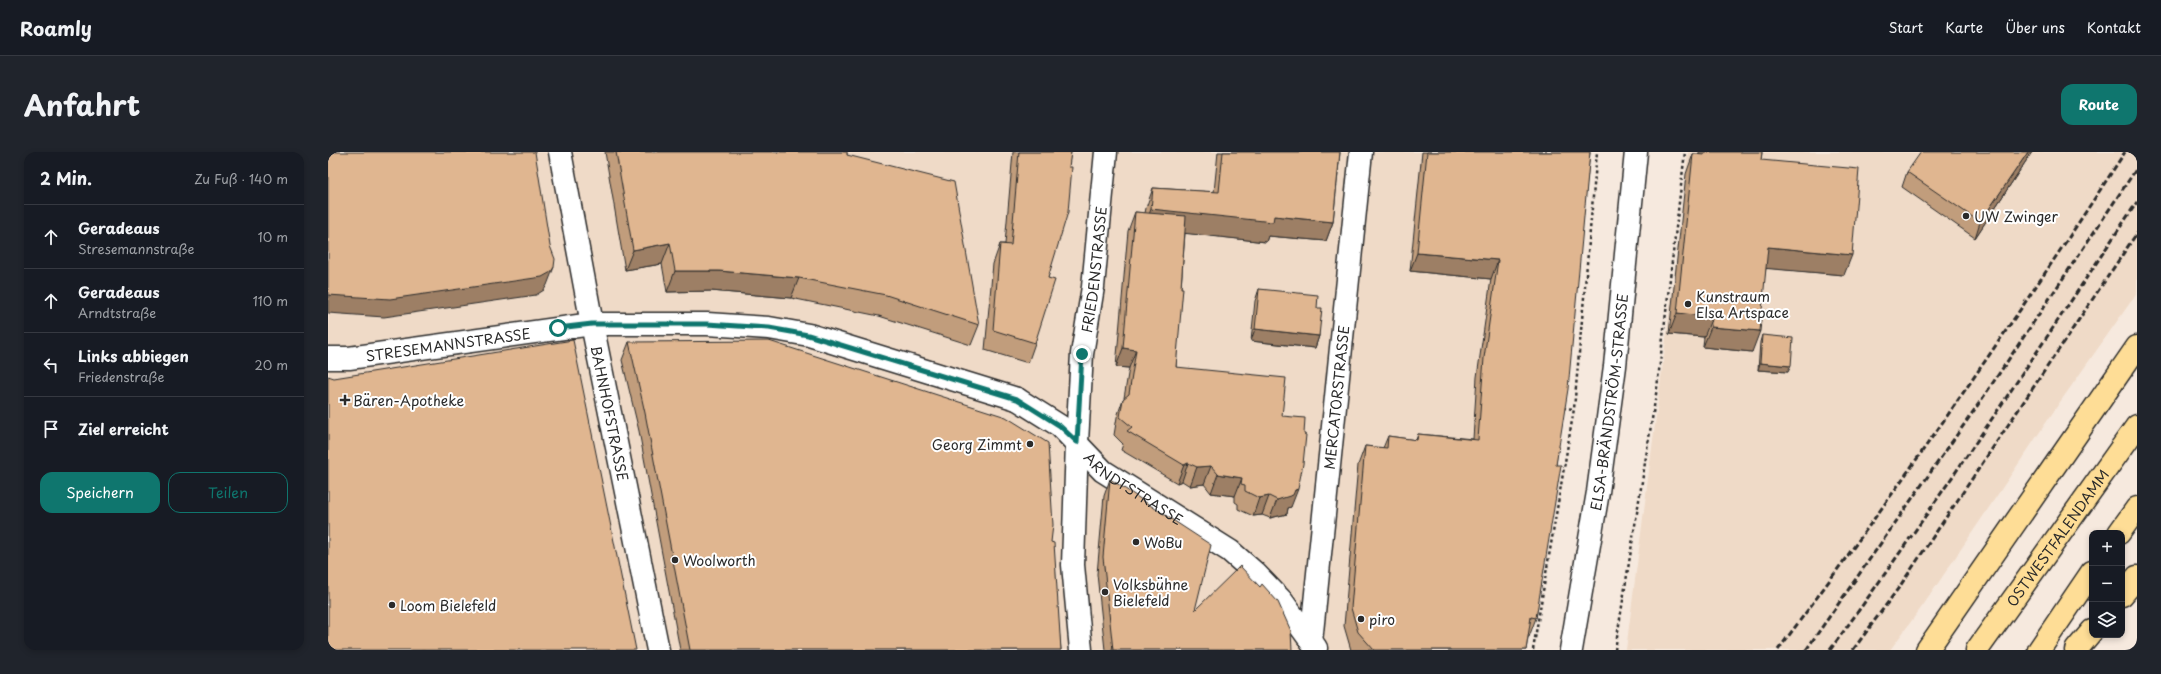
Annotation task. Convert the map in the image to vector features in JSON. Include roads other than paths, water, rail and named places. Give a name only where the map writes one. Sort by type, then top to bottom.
[{"type":"highway","points":[[1927,650],[2137,347]]},
{"type":"highway","name":"OSTWESTFALENDAMM","points":[[1977,650],[2137,426]]},
{"type":"highway","points":[[2121,530],[2137,508]]},
{"type":"highway","points":[[2039,650],[2089,576]]},
{"type":"highway","points":[[2125,591],[2137,577]]},
{"type":"highway","points":[[2076,650],[2089,635]]},
{"type":"street","name":"BAHNHOFSTRASSE","points":[[560,152],[592,324],[658,650]]},
{"type":"street","name":"FRIEDENSTRASSE","points":[[1081,650],[1073,565],[1077,442],[1082,354],[1094,280],[1106,152]]},
{"type":"street","name":"MERCATORSTRASSE","points":[[1314,646],[1361,152]]},
{"type":"street","name":"ELSA-BRÄNDSTRÖM-STRASSE","points":[[1571,650],[1598,492],[1615,366],[1636,152]]},
{"type":"street","name":"STRESEMANNSTRASSE","points":[[328,358],[348,358],[592,324]]},
{"type":"street","name":"ARNDTSTRASSE","points":[[592,324],[707,324],[769,328],[808,335],[1017,399],[1060,426],[1077,442],[1103,471],[1230,551],[1255,573],[1282,601],[1314,646]]},
{"type":"railway","points":[[1778,650],[1868,528],[1956,404],[2125,152]]},
{"type":"railway","points":[[1806,650],[1982,399],[2137,168]]},
{"type":"railway","points":[[1830,650],[1948,484],[2137,202]]},
{"type":"railway","points":[[1853,650],[1900,586],[2137,233]]},
{"type":"place","name":"UW Zwinger","points":[[1966,216]]},
{"type":"place","name":"Kunstraum Elsa Artspace","points":[[1688,304]]},
{"type":"place","name":"Bären-Apotheke","points":[[345,400]]},
{"type":"place","name":"Georg Zimmt","points":[[1030,444]]},
{"type":"place","name":"WoBu","points":[[1136,542]]},
{"type":"place","name":"Woolworth","points":[[675,560]]},
{"type":"place","name":"Volksbühne Bielefeld","points":[[1105,592]]},
{"type":"place","name":"Loom Bielefeld","points":[[392,605]]},
{"type":"place","name":"piro","points":[[1361,619]]}]
